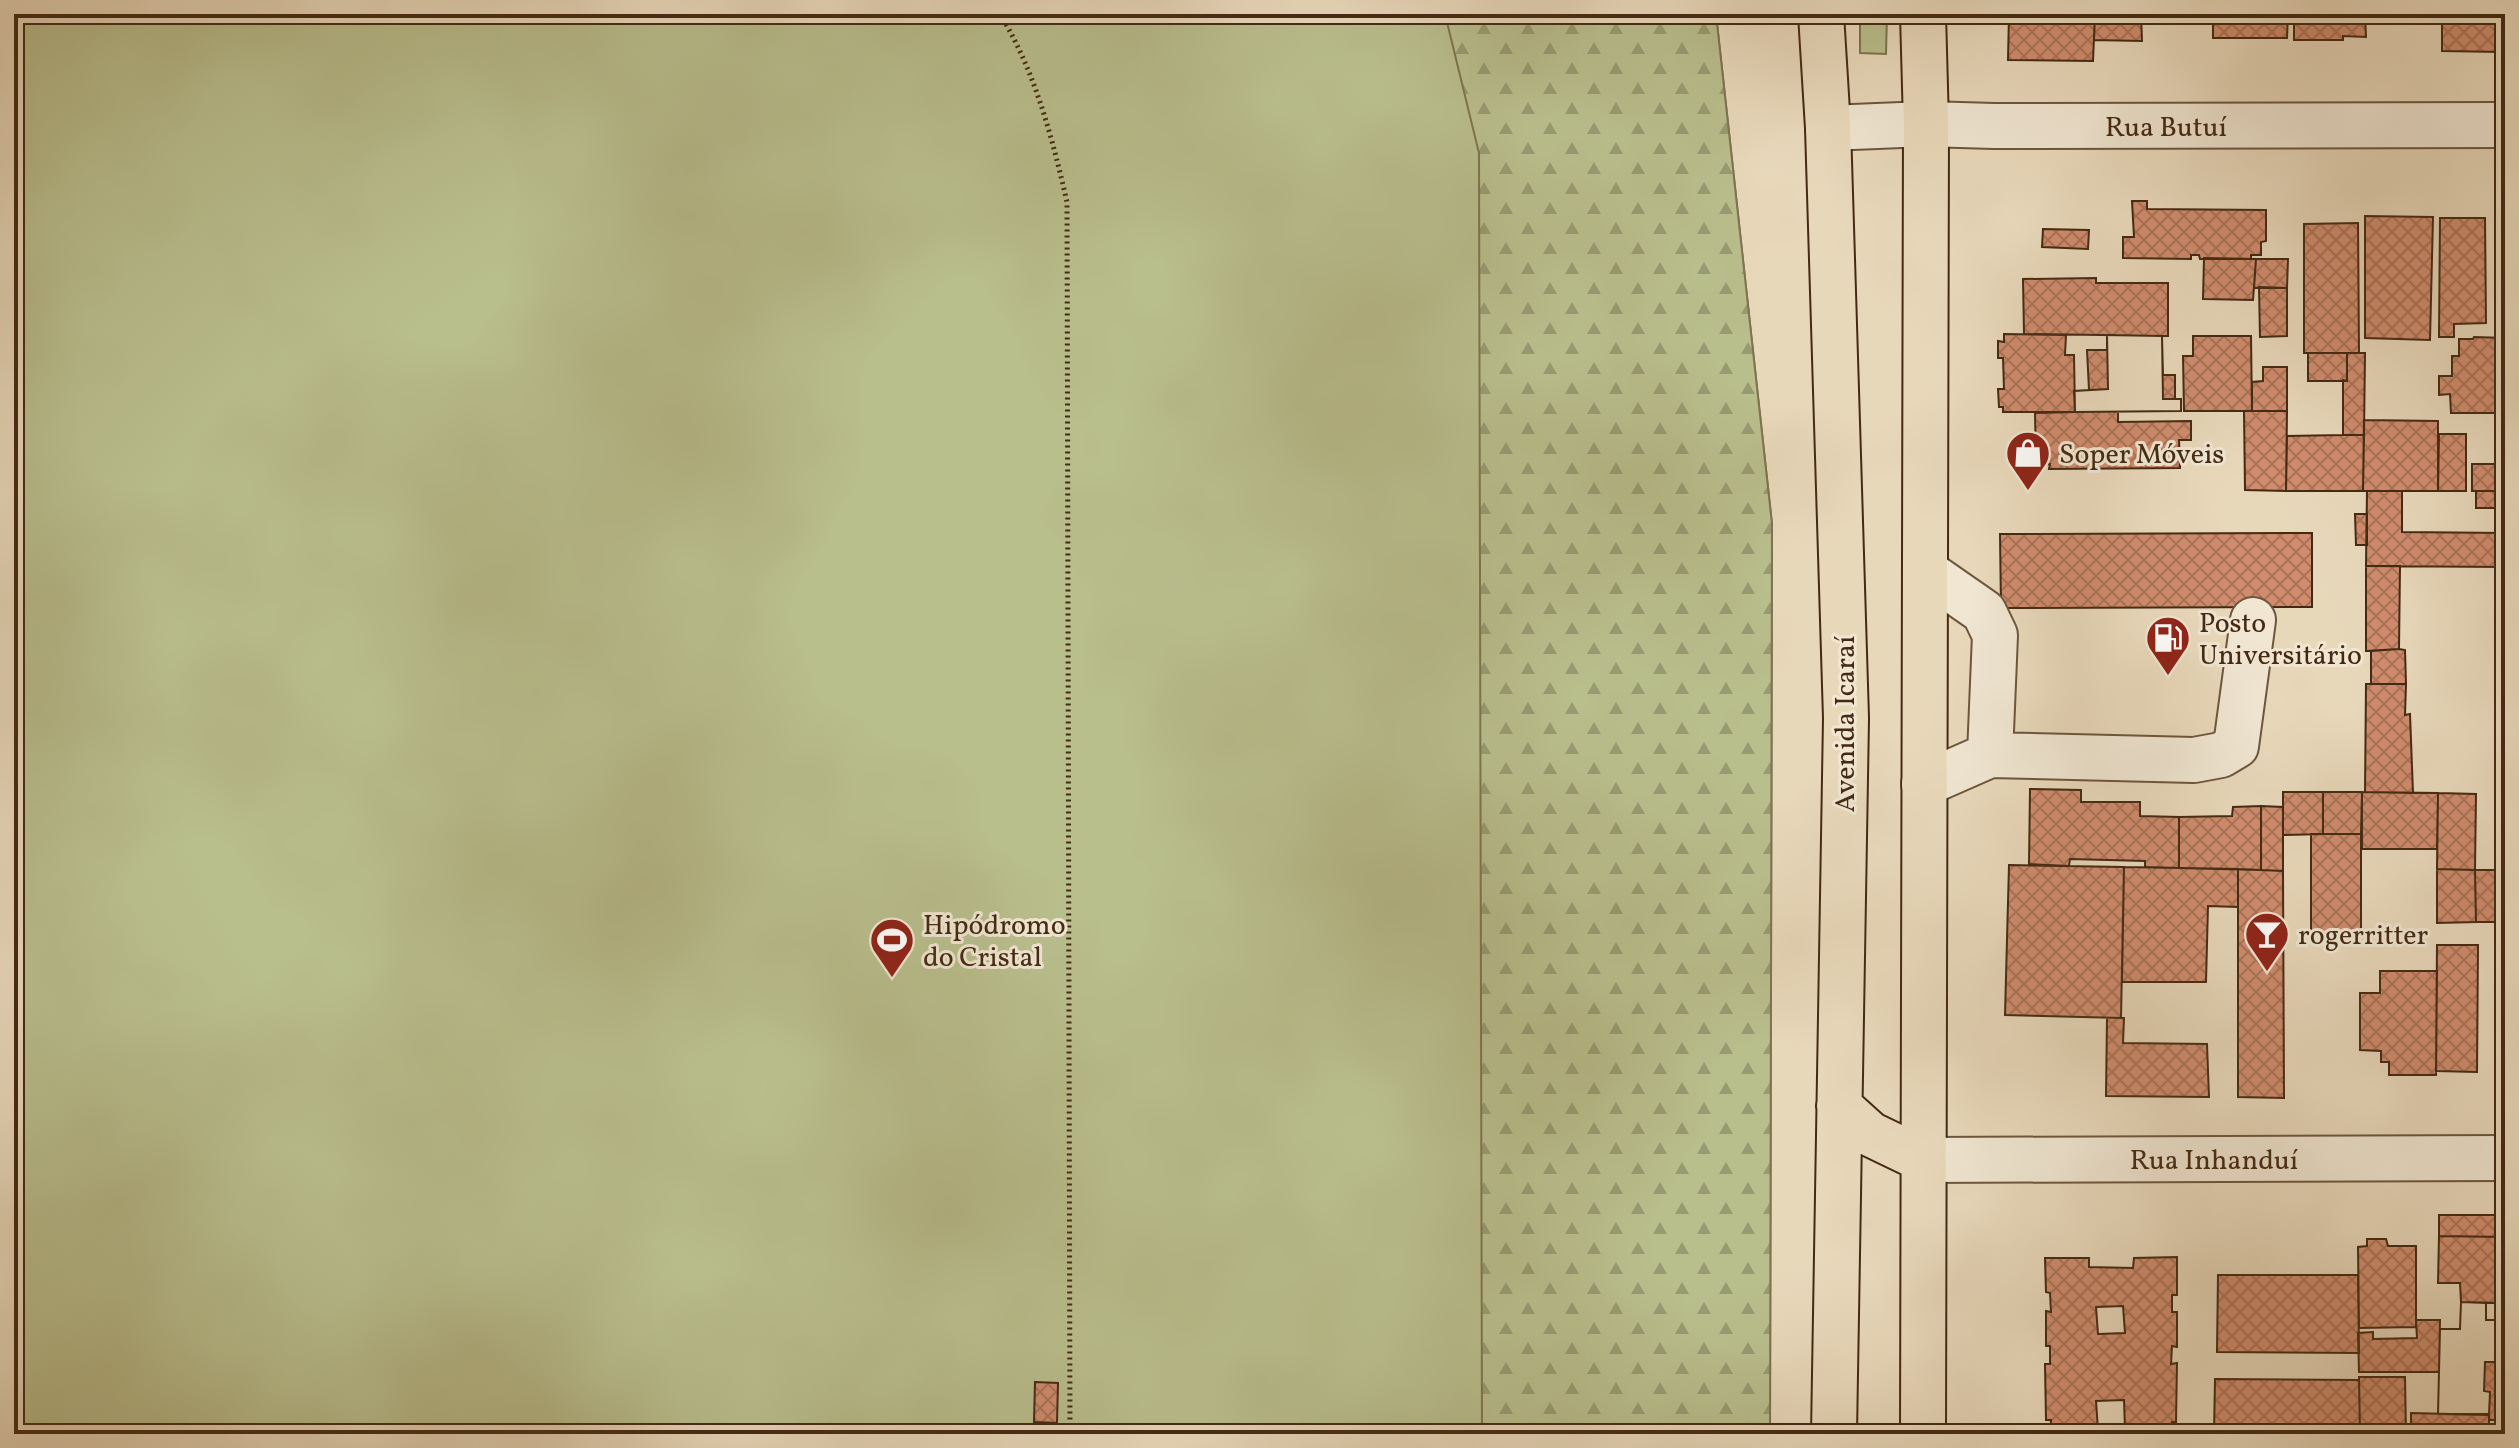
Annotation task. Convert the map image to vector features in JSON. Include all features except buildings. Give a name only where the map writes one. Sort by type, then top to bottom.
[{"type":"main road","name":"Avenida Icaraí","points":[[1821,14],[1828,128],[1846,718],[1834,1434]]},
{"type":"main road","points":[[1923,14],[1926,124],[1923,1434]]},
{"type":"main road","points":[[1839,1106],[1870,1134],[1924,1160]]},
{"type":"street","name":"Rua Butuí","points":[[1828,128],[1926,124],[2505,125]]},
{"type":"street","points":[[1925,571],[1984,612],[1995,635],[1990,755]]},
{"type":"street","points":[[1924,784],[1990,755],[2194,760],[2221,755],[2236,746],[2253,620]]},
{"type":"street","name":"Rua Inhanduí","points":[[1924,1160],[2505,1158]]},
{"type":"path","points":[[1000,14],[1032,80],[1053,142],[1067,202],[1070,1434]]},
{"type":"green space","name":"Hipódromo do Cristal","points":[[14,14],[1716,14],[1772,524],[1770,1434],[14,1434]]},
{"type":"green space","points":[[1445,14],[1716,14],[1772,524],[1770,1434],[1482,1434],[1479,153]]},
{"type":"green space","points":[[1860,14],[1887,14],[1886,54],[1860,53]]},
{"type":"place","name":"Soper Móveis","points":[[2028,492]]},
{"type":"place","name":"Posto Universitário","points":[[2168,677]]},
{"type":"place","name":"rogerritter","points":[[2267,973]]},
{"type":"place","name":"Hipódromo do Cristal","points":[[892,979]]}]
